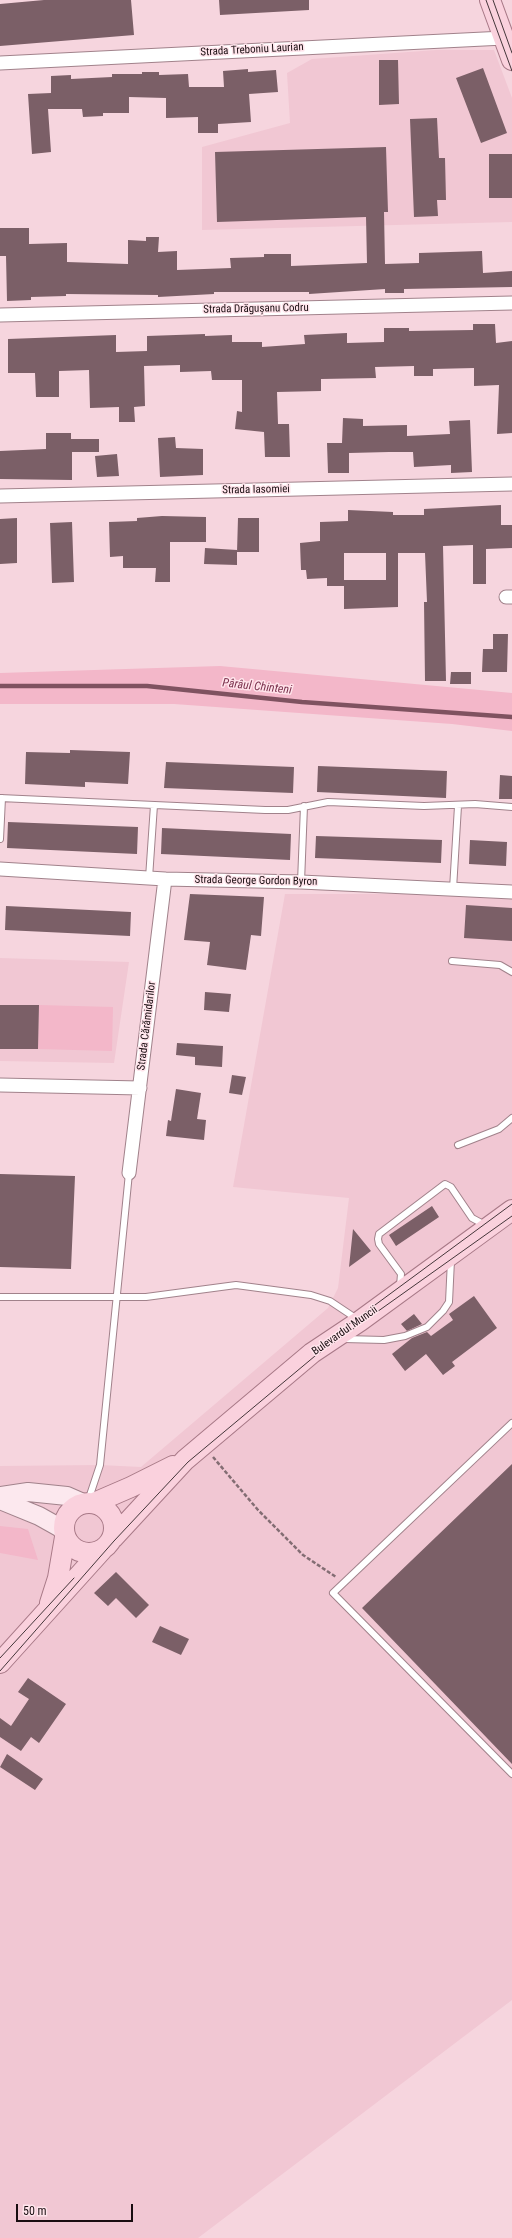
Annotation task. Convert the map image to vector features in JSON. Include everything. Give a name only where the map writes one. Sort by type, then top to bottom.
[{"type":"main road","points":[[490,0],[512,60]]},
{"type":"main road","name":"Bulevardul Muncii","points":[[0,1663],[185,1460],[312,1353],[360,1321],[512,1210]]},
{"type":"main road","name":"Bulevardul Muncii","points":[[88,1503],[131,1487],[185,1460]]},
{"type":"main road","points":[[0,1496],[28,1492],[67,1496],[88,1503],[101,1505],[112,1515],[115,1530],[107,1544],[85,1553],[77,1550],[64,1533],[39,1516],[0,1500]]},
{"type":"main road","points":[[64,1533],[66,1518],[70,1511],[88,1503]]},
{"type":"main road","name":"Bulevardul Muncii","points":[[47,1610],[58,1578],[64,1533]]},
{"type":"street","name":"Strada Treboniu Laurian","points":[[0,63],[504,38]]},
{"type":"street","name":"Strada Drăgușanu Codru","points":[[0,315],[512,303]]},
{"type":"street","name":"Strada Iasomiei","points":[[0,496],[512,484]]},
{"type":"street","name":"Strada George Gordon Byron","points":[[0,869],[165,880],[301,882],[512,892]]},
{"type":"street","name":"Strada Cărămidarilor","points":[[129,1173],[165,880]]},
{"type":"street","points":[[0,1085],[140,1088]]},
{"type":"lane","points":[[0,839],[1,798],[280,810],[328,802],[424,806],[458,806],[475,804],[512,807]]},
{"type":"lane","points":[[149,878],[154,805]]},
{"type":"lane","points":[[301,882],[304,806]]},
{"type":"lane","points":[[453,889],[458,806]]},
{"type":"lane","points":[[452,961],[500,965],[512,972]]},
{"type":"lane","points":[[458,1145],[499,1129],[512,1118]]},
{"type":"lane","points":[[88,1503],[100,1465],[129,1173]]},
{"type":"lane","points":[[396,1294],[401,1274],[380,1244],[378,1239],[379,1234],[445,1184],[451,1187],[472,1218],[490,1226]]},
{"type":"lane","points":[[336,1338],[384,1340],[405,1336],[428,1327],[443,1312],[449,1302],[450,1255]]},
{"type":"lane","points":[[0,1297],[146,1297],[236,1285],[311,1295],[330,1301],[360,1321]]},
{"type":"lane","points":[[512,1423],[333,1593],[512,1774]]},
{"type":"path","points":[[202,1445],[258,1510],[302,1555],[318,1567],[345,1582]]},
{"type":"shaded area","points":[[436,50],[494,50],[512,98],[512,222],[202,230],[202,147],[290,123],[287,73],[312,59]]},
{"type":"shaded area","points":[[220,666],[512,693],[512,731],[452,724],[174,704],[0,704],[0,673]]},
{"type":"shaded area","points":[[285,894],[512,894],[512,2000],[198,2238],[0,2238],[0,1466],[100,1465],[141,1467],[328,1308],[338,1288],[349,1198],[233,1187]]},
{"type":"shaded area","points":[[0,958],[129,962],[114,1063],[0,1061]]},
{"type":"shaded area","points":[[39,1005],[113,1007],[112,1051],[38,1049]]},
{"type":"shaded area","points":[[0,1526],[28,1529],[38,1560],[0,1553]]},
{"type":"building","points":[[44,0],[131,0],[134,35],[0,46],[0,4]]},
{"type":"building","points":[[219,0],[309,0],[309,10],[220,15]]},
{"type":"building","points":[[379,60],[398,60],[399,104],[379,105]]},
{"type":"building","points":[[483,68],[507,133],[481,143],[456,78]]},
{"type":"building","points":[[248,69],[248,72],[276,70],[278,92],[249,94],[251,122],[218,124],[218,133],[198,133],[198,117],[166,118],[166,98],[129,97],[129,113],[103,113],[103,116],[83,117],[82,109],[48,109],[51,152],[32,154],[28,94],[51,93],[51,76],[71,75],[71,79],[112,77],[112,74],[142,74],[142,72],[159,72],[159,75],[188,74],[189,87],[224,87],[223,71]]},
{"type":"building","points":[[437,118],[439,158],[445,158],[446,200],[437,200],[438,216],[414,217],[410,119]]},
{"type":"building","points":[[386,147],[388,212],[384,212],[385,264],[419,263],[419,253],[482,251],[483,273],[512,271],[512,287],[404,289],[404,293],[385,293],[385,289],[309,294],[309,292],[214,292],[214,294],[158,297],[158,295],[66,294],[66,296],[31,297],[31,300],[7,301],[6,256],[0,256],[0,228],[29,228],[29,244],[67,243],[67,262],[128,264],[128,240],[146,241],[146,237],[159,237],[158,252],[177,251],[177,270],[231,268],[230,258],[264,257],[264,254],[291,254],[291,266],[367,263],[366,217],[217,222],[215,152]]},
{"type":"building","points":[[489,154],[512,154],[512,198],[489,198]]},
{"type":"building","points":[[473,324],[495,324],[496,343],[512,341],[512,433],[497,434],[499,385],[474,386],[474,368],[433,369],[433,376],[414,376],[414,366],[375,367],[376,378],[321,379],[321,391],[277,392],[278,424],[289,424],[290,457],[265,457],[264,432],[235,429],[237,411],[242,412],[242,380],[212,380],[211,371],[180,372],[180,365],[144,366],[145,406],[134,407],[135,422],[119,422],[119,407],[90,408],[89,370],[59,371],[59,397],[36,397],[35,373],[8,373],[8,339],[116,335],[116,352],[147,351],[147,336],[205,334],[205,336],[232,335],[232,342],[262,342],[262,347],[305,344],[304,335],[347,333],[347,343],[384,342],[384,328],[409,328],[409,331],[473,330]]},
{"type":"building","points":[[343,418],[363,419],[363,426],[407,425],[407,436],[450,434],[449,421],[470,420],[472,472],[451,473],[451,465],[414,467],[413,452],[389,452],[349,453],[349,473],[328,473],[327,443],[342,443]]},
{"type":"building","points":[[46,433],[71,433],[71,439],[99,439],[99,452],[72,452],[72,480],[0,479],[0,451],[46,449]]},
{"type":"building","points":[[175,437],[176,448],[203,449],[203,475],[160,477],[158,438]]},
{"type":"building","points":[[117,454],[119,476],[97,477],[95,456]]},
{"type":"building","points":[[501,505],[501,525],[512,525],[512,548],[486,549],[486,584],[473,584],[473,545],[443,546],[446,681],[425,681],[424,602],[427,602],[425,553],[398,553],[398,607],[344,609],[344,586],[327,586],[327,578],[307,579],[306,570],[301,570],[300,543],[320,541],[320,522],[348,521],[348,510],[393,512],[393,515],[424,515],[424,509]],"holes":[[[344,553],[386,553],[386,580],[344,580]]]},
{"type":"building","points":[[162,516],[206,517],[206,542],[170,542],[170,582],[155,582],[156,568],[123,568],[123,556],[110,557],[109,522],[137,521],[137,518]]},
{"type":"building","points":[[17,518],[17,563],[0,564],[0,519]]},
{"type":"building","points":[[238,518],[259,518],[259,552],[237,552]]},
{"type":"building","points":[[72,522],[74,582],[52,583],[50,523]]},
{"type":"building","points":[[205,548],[237,550],[237,565],[204,564]]},
{"type":"building","points":[[493,634],[508,634],[507,672],[482,672],[483,649],[493,649]]},
{"type":"building","points":[[451,672],[471,672],[471,684],[450,684]]},
{"type":"building","points":[[70,750],[130,752],[128,784],[85,782],[85,787],[25,784],[26,752],[70,753]]},
{"type":"building","points":[[166,762],[294,767],[293,793],[164,788]]},
{"type":"building","points":[[318,766],[447,771],[446,798],[317,792]]},
{"type":"building","points":[[500,775],[512,776],[512,799],[499,799]]},
{"type":"building","points":[[8,822],[138,827],[137,854],[7,848]]},
{"type":"building","points":[[162,828],[291,834],[290,860],[161,854]]},
{"type":"building","points":[[316,836],[442,840],[441,863],[315,858]]},
{"type":"building","points":[[470,840],[507,842],[506,866],[469,864]]},
{"type":"building","points":[[190,894],[264,897],[261,936],[251,935],[246,970],[207,965],[210,942],[184,940]]},
{"type":"building","points":[[466,905],[512,908],[512,941],[464,938]]},
{"type":"building","points":[[6,906],[131,912],[130,936],[5,930]]},
{"type":"building","points":[[205,992],[231,994],[229,1012],[204,1010]]},
{"type":"building","points":[[0,1005],[39,1005],[38,1049],[0,1049]]},
{"type":"building","points":[[177,1043],[223,1046],[222,1067],[195,1065],[195,1057],[176,1055]]},
{"type":"building","points":[[232,1075],[246,1077],[242,1095],[229,1093]]},
{"type":"building","points":[[176,1089],[201,1093],[197,1119],[206,1120],[204,1140],[166,1136],[168,1120],[171,1121]]},
{"type":"building","points":[[0,1174],[75,1176],[71,1269],[0,1267]]},
{"type":"building","points":[[432,1206],[439,1217],[396,1246],[389,1235]]},
{"type":"building","points":[[353,1229],[371,1251],[349,1267]]},
{"type":"building","points":[[474,1296],[497,1328],[452,1362],[455,1366],[443,1375],[426,1354],[405,1371],[392,1354],[412,1338],[427,1332],[431,1336],[453,1320],[449,1314]]},
{"type":"building","points":[[414,1314],[422,1324],[407,1331],[401,1324]]},
{"type":"building","points":[[512,1464],[512,1764],[362,1608]]},
{"type":"building","points":[[116,1572],[149,1605],[136,1618],[116,1598],[108,1606],[94,1593]]},
{"type":"building","points":[[160,1626],[189,1639],[181,1655],[152,1642]]},
{"type":"building","points":[[28,1678],[66,1704],[39,1743],[31,1737],[21,1751],[0,1737],[0,1718],[11,1726],[29,1699],[18,1692]]},
{"type":"building","points":[[7,1754],[43,1779],[35,1790],[0,1767]]},
{"type":"waterway","name":"Pârâul Chinteni","points":[[0,686],[147,686],[302,702],[512,717]]},
{"type":"tram line","points":[[486,0],[512,71]]},
{"type":"tram line","points":[[493,0],[512,53]]},
{"type":"tram line","points":[[314,1350],[512,1204]]},
{"type":"tram line","points":[[0,1671],[114,1541],[188,1462],[315,1356],[512,1216]]},
{"type":"tram line","points":[[0,1658],[74,1578]]}]
